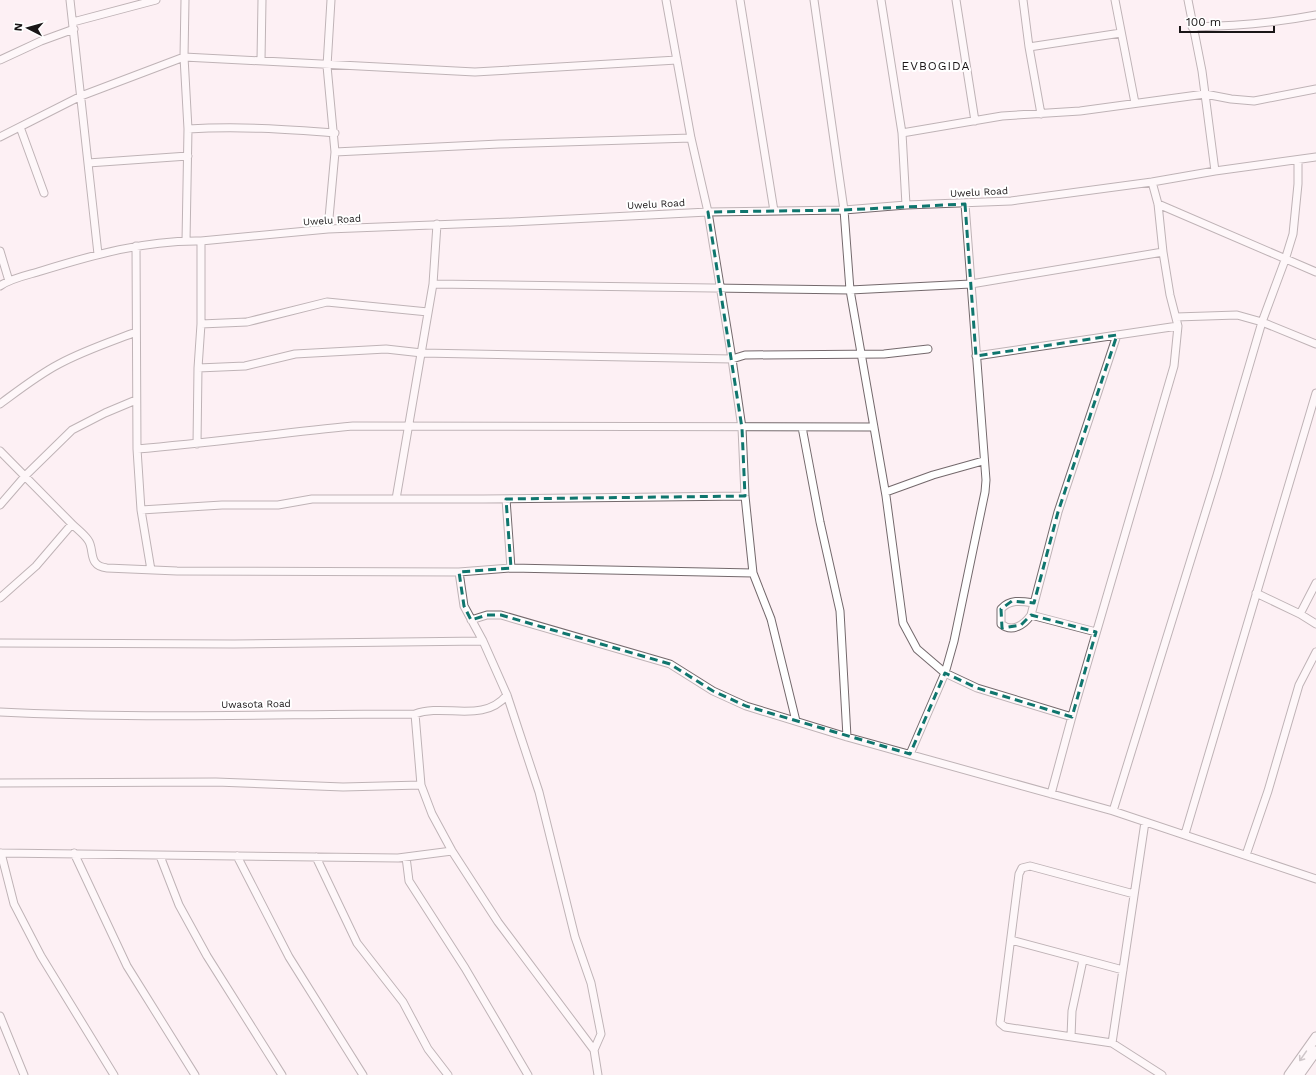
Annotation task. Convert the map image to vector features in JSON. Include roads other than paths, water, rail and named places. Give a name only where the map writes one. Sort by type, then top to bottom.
[{"type":"main road","points":[[1289,1075],[1316,1037]]},
{"type":"main road","points":[[1299,1075],[1316,1051]]},
{"type":"street","points":[[70,0],[98,254]]},
{"type":"street","points":[[0,60],[73,25],[156,0]]},
{"type":"street","points":[[184,0],[184,58],[188,128],[186,241]]},
{"type":"street","points":[[261,60],[262,0]]},
{"type":"street","points":[[328,229],[335,152],[335,134],[327,66],[331,0]]},
{"type":"street","points":[[666,0],[691,138],[708,212],[732,358],[742,428],[745,496],[753,573],[771,618],[796,721]]},
{"type":"street","points":[[740,0],[774,211]]},
{"type":"street","points":[[814,0],[844,210],[850,290],[886,492],[903,623],[917,649],[944,673],[977,688],[1072,717]]},
{"type":"street","points":[[881,0],[902,133],[906,205]]},
{"type":"street","points":[[956,0],[975,121]]},
{"type":"street","points":[[1023,0],[1029,47],[1041,114]]},
{"type":"street","points":[[1115,0],[1135,104]]},
{"type":"street","points":[[1188,0],[1205,94],[1215,171]]},
{"type":"street","points":[[1192,27],[1272,23],[1316,15]]},
{"type":"street","points":[[1029,47],[1121,33]]},
{"type":"street","points":[[1,134],[20,127],[81,96],[184,58],[261,60],[327,66],[475,72],[677,60]]},
{"type":"street","points":[[902,133],[1002,116],[1080,111],[1205,94],[1231,99],[1254,101],[1316,89]]},
{"type":"street","points":[[188,128],[228,126],[280,128],[335,134]]},
{"type":"street","points":[[20,127],[44,194]]},
{"type":"street","points":[[335,152],[499,144],[691,138]]},
{"type":"street","points":[[88,163],[188,156]]},
{"type":"street","name":"Uwelu Road","points":[[0,286],[9,281],[98,254],[136,246],[186,241],[201,241],[328,229],[512,222],[708,212],[844,210],[906,205],[965,204],[1011,201],[1152,182],[1215,171],[1316,157]]},
{"type":"street","points":[[1113,812],[1217,475],[1262,322],[1285,260],[1293,226],[1298,184],[1298,160]]},
{"type":"street","points":[[1051,794],[1096,632],[1174,366],[1178,326],[1170,294],[1163,252],[1158,204],[1152,182]]},
{"type":"street","points":[[910,754],[944,673],[954,641],[985,492],[986,480],[983,461],[965,204]]},
{"type":"street","points":[[1158,204],[1285,260],[1316,272]]},
{"type":"street","points":[[396,499],[433,284],[437,224]]},
{"type":"street","points":[[197,444],[198,368],[201,324],[201,241]]},
{"type":"street","points":[[136,246],[137,449],[141,510],[151,570]]},
{"type":"street","points":[[0,251],[9,281]]},
{"type":"street","points":[[433,284],[850,290],[971,284],[1163,252]]},
{"type":"street","points":[[201,324],[247,322],[327,302],[428,312]]},
{"type":"street","points":[[1176,317],[1237,315],[1262,322],[1316,344]]},
{"type":"street","points":[[976,356],[1178,326]]},
{"type":"street","points":[[0,404],[34,379],[58,364],[86,351],[136,332]]},
{"type":"street","points":[[1034,603],[1012,601],[1006,603],[1001,609],[1001,624],[1006,628],[1012,628],[1021,625],[1031,615],[1058,512],[1117,335]]},
{"type":"street","points":[[198,368],[245,366],[295,354],[386,349],[422,352],[732,358],[745,355],[861,354],[928,349]]},
{"type":"street","points":[[1185,834],[1316,393]]},
{"type":"street","points":[[0,505],[26,475],[72,430],[105,413],[136,400]]},
{"type":"street","points":[[137,449],[197,444],[273,433],[353,426],[742,428],[874,427]]},
{"type":"street","points":[[802,428],[820,522],[840,611],[847,737]]},
{"type":"street","points":[[0,451],[26,475],[89,540],[92,557],[97,564],[103,568],[151,570],[458,572],[511,568],[753,573]]},
{"type":"street","points":[[886,492],[933,475],[983,461]]},
{"type":"street","points":[[141,510],[222,505],[278,505],[312,499],[506,499],[745,496]]},
{"type":"street","points":[[506,499],[511,568]]},
{"type":"street","points":[[0,598],[36,566],[72,524]]},
{"type":"street","points":[[458,572],[464,606],[483,641],[507,695],[539,792],[576,937],[591,983],[601,1034],[594,1050]]},
{"type":"street","points":[[1300,614],[1316,583]]},
{"type":"street","points":[[1256,593],[1300,614],[1316,624]]},
{"type":"street","points":[[472,620],[487,614],[501,615],[670,664],[713,692],[746,706],[847,737],[1113,812],[1315,877]]},
{"type":"street","points":[[1031,615],[1096,632]]},
{"type":"street","points":[[0,643],[234,644],[483,641]]},
{"type":"street","points":[[1246,854],[1268,790],[1299,685],[1316,652]]},
{"type":"street","name":"Uwasota Road","points":[[0,712],[176,717],[277,714],[415,714],[426,710],[465,712],[484,710],[500,703],[507,695]]},
{"type":"street","points":[[415,714],[421,785],[432,814],[452,851],[498,922],[594,1050],[598,1075]]},
{"type":"street","points":[[0,783],[216,782],[343,787],[421,785]]},
{"type":"street","points":[[1112,1043],[1145,822]]},
{"type":"street","points":[[114,1075],[38,950],[14,904],[1,853],[74,853],[160,856],[406,857],[452,851]]},
{"type":"street","points":[[74,853],[127,966],[194,1075]]},
{"type":"street","points":[[160,856],[179,905],[207,956],[282,1075]]},
{"type":"street","points":[[237,856],[289,957],[363,1075]]},
{"type":"street","points":[[316,857],[357,943],[403,1002],[428,1049],[448,1075]]},
{"type":"street","points":[[406,857],[409,881],[465,968],[528,1075]]},
{"type":"street","points":[[1134,894],[1030,866],[1022,868],[1019,874],[1000,1020],[1001,1025],[1112,1043],[1162,1075]]},
{"type":"street","points":[[1011,940],[1123,970]]},
{"type":"street","points":[[1071,1037],[1072,1011],[1083,960]]},
{"type":"street","points":[[0,1016],[24,1075]]},
{"type":"district","name":"EVBOGIDA","points":[[936,66]]}]
